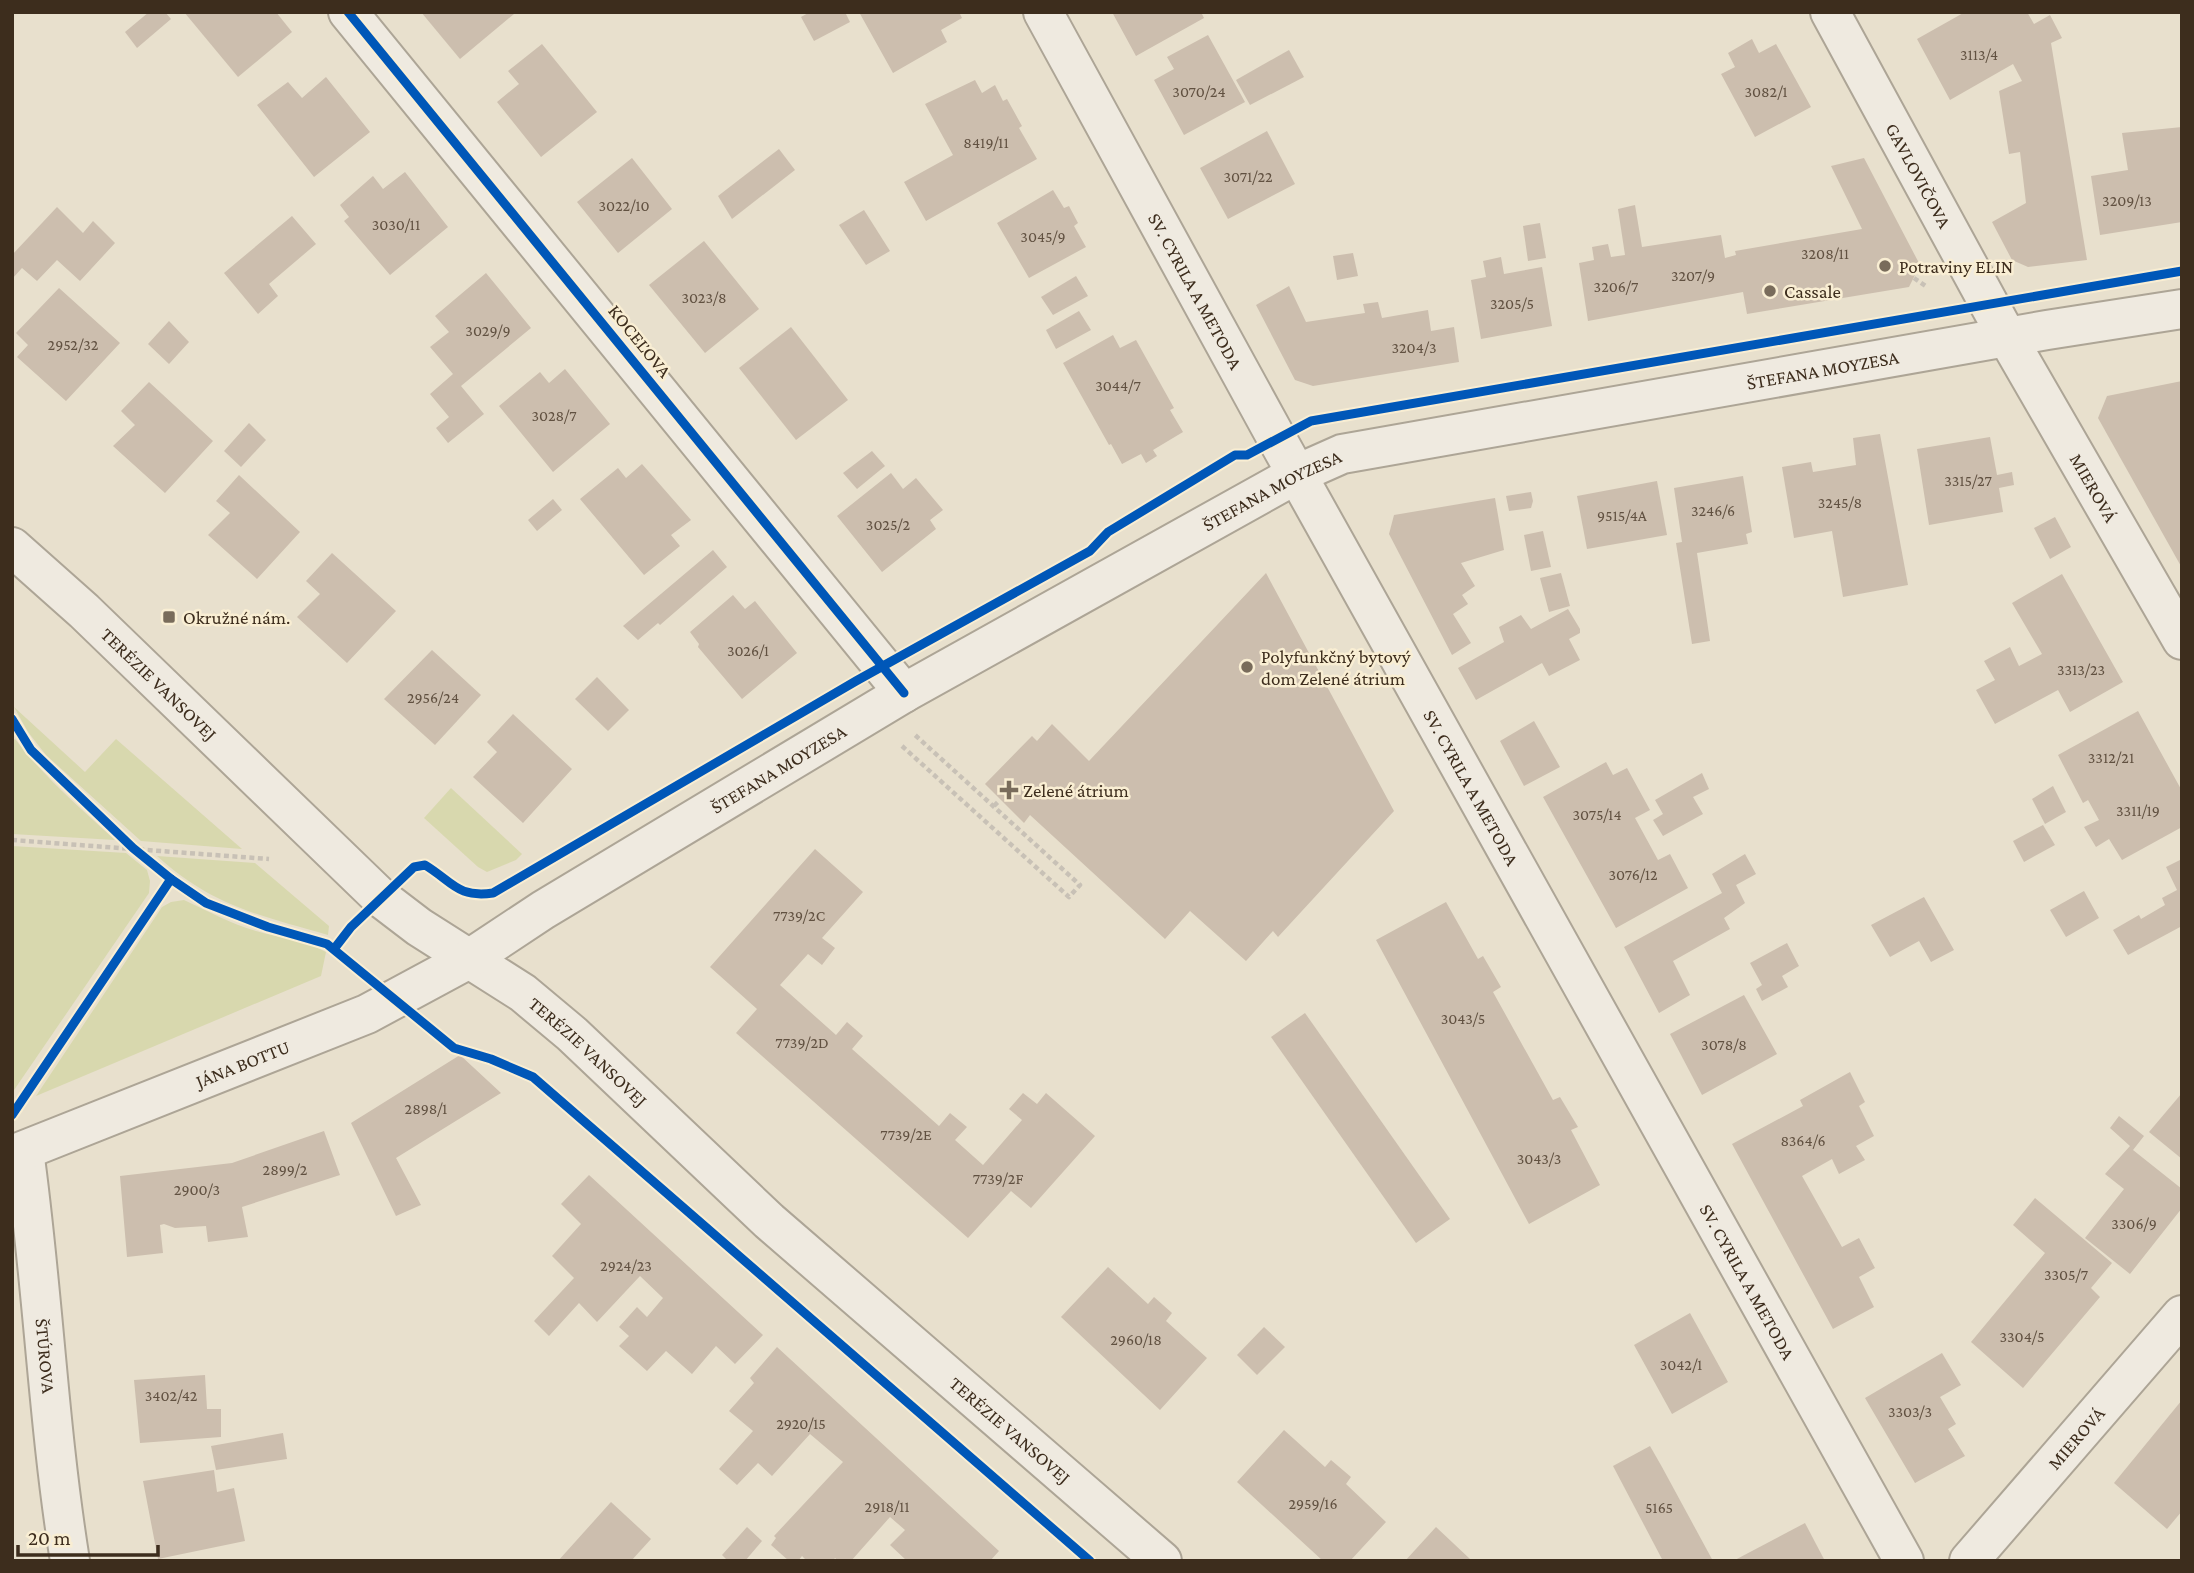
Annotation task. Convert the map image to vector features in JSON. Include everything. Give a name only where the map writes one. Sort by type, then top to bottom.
[{"type":"street","name":"KOCEĽOVA","points":[[348,12],[904,693]]},
{"type":"street","name":"SV. CYRILA A METODA","points":[[1042,12],[1904,1561]]},
{"type":"street","name":"GAVLOVIČOVA","points":[[1830,12],[2007,337]]},
{"type":"street","name":"ŠTEFANA MOYZESA","points":[[469,959],[543,910],[904,693],[1297,474],[1342,454],[2007,337],[2182,309]]},
{"type":"street","name":"MIEROVÁ","points":[[2007,337],[2182,640]]},
{"type":"street","name":"TERÉZIE VANSOVEJ","points":[[12,547],[84,611],[382,898],[419,927],[523,993],[572,1034],[769,1221],[1162,1561]]},
{"type":"street","name":"JÁNA BOTTU","points":[[18,1153],[367,1014],[469,959]]},
{"type":"street","name":"ŠTÚROVA","points":[[18,1153],[35,1227],[58,1486],[70,1561]]},
{"type":"street","name":"MIEROVÁ","points":[[1969,1561],[2182,1315]]},
{"type":"path","points":[[899,743],[1069,897],[1080,885],[914,734]]},
{"type":"path","points":[[994,806],[1000,800]]},
{"type":"path","points":[[12,840],[269,859]]},
{"type":"path","points":[[124,840],[152,864]]},
{"type":"green space","points":[[14,707],[85,772],[116,739],[242,849],[141,841],[46,755],[28,732]]},
{"type":"green space","points":[[15,739],[50,779],[115,840],[12,834],[12,741]]},
{"type":"green space","points":[[451,788],[522,854],[516,860],[487,872],[424,818]]},
{"type":"green space","points":[[12,846],[126,853],[147,870],[150,881],[149,893],[12,1093]]},
{"type":"green space","points":[[157,856],[255,863],[329,926],[328,935],[237,907],[217,898],[177,873]]},
{"type":"green space","points":[[184,900],[247,928],[301,942],[326,952],[321,976],[36,1096],[162,907]]},
{"type":"building","points":[[149,12],[165,12],[171,19],[137,48],[125,32]]},
{"type":"building","points":[[184,12],[276,12],[292,32],[238,77]]},
{"type":"building","points":[[421,12],[512,12],[514,14],[460,59]]},
{"type":"building","points":[[810,12],[845,12],[850,22],[814,41],[801,17]]},
{"type":"building","points":[[859,12],[959,12],[962,18],[941,30],[947,42],[893,73]]},
{"type":"building","points":[[1112,12],[1201,12],[1204,18],[1136,56]]},
{"type":"building","points":[[1965,12],[2027,12],[2034,24],[2050,15],[2062,38],[2051,43],[2087,260],[2028,267],[2012,260],[1992,222],[2026,203],[2020,152],[2009,154],[1999,91],[2022,81],[2013,64],[1950,100],[1917,39]]},
{"type":"building","points":[[1208,35],[1245,102],[1184,135],[1154,80],[1174,69],[1167,57]]},
{"type":"building","points":[[1752,39],[1759,53],[1776,44],[1811,107],[1755,137],[1721,74],[1735,67],[1728,53]]},
{"type":"building","points":[[542,44],[597,112],[541,157],[497,102],[519,84],[508,71]]},
{"type":"building","points":[[1289,50],[1304,77],[1250,105],[1236,80]]},
{"type":"building","points":[[326,77],[370,132],[314,177],[257,105],[288,82],[302,98]]},
{"type":"building","points":[[975,80],[982,93],[995,85],[1003,101],[1007,99],[1022,126],[1019,128],[1037,159],[926,221],[904,182],[953,155],[925,104]]},
{"type":"building","points":[[2182,127],[2182,222],[2100,235],[2091,176],[2128,170],[2122,133]]},
{"type":"building","points":[[1267,131],[1295,184],[1228,219],[1200,168]]},
{"type":"building","points":[[779,149],[795,170],[732,219],[718,196]]},
{"type":"building","points":[[632,158],[672,209],[618,253],[577,202]]},
{"type":"building","points":[[1864,158],[1920,265],[1909,287],[1747,314],[1743,292],[1588,321],[1579,263],[1594,260],[1592,247],[1608,244],[1611,257],[1625,255],[1618,209],[1635,205],[1642,247],[1721,235],[1725,258],[1736,255],[1735,251],[1862,229],[1831,166]]},
{"type":"building","points":[[405,172],[448,227],[390,275],[344,221],[349,217],[340,205],[373,176],[383,189]]},
{"type":"building","points":[[1053,190],[1064,208],[1069,206],[1078,223],[1074,226],[1086,247],[1029,278],[997,223]]},
{"type":"building","points":[[57,207],[83,233],[93,221],[115,243],[80,281],[57,260],[37,281],[22,268],[12,279],[12,255]]},
{"type":"building","points":[[864,210],[890,251],[866,265],[839,225]]},
{"type":"building","points":[[292,216],[316,244],[269,284],[278,296],[258,314],[224,273]]},
{"type":"building","points":[[1540,223],[1546,258],[1528,261],[1523,226]]},
{"type":"building","points":[[704,241],[759,309],[705,353],[649,285]]},
{"type":"building","points":[[1353,253],[1358,276],[1337,280],[1333,256]]},
{"type":"building","points":[[1501,257],[1504,274],[1542,267],[1552,326],[1481,339],[1471,280],[1486,277],[1483,261]]},
{"type":"building","points":[[486,273],[531,328],[461,386],[484,414],[448,443],[436,428],[449,417],[430,394],[453,374],[430,347],[449,332],[435,316]]},
{"type":"building","points":[[1076,276],[1088,296],[1053,315],[1041,297]]},
{"type":"building","points":[[1289,286],[1306,322],[1365,313],[1363,304],[1378,302],[1382,318],[1428,310],[1431,331],[1454,327],[1459,362],[1313,386],[1295,380],[1256,305]]},
{"type":"building","points":[[59,288],[120,343],[66,401],[17,357],[28,345],[16,333]]},
{"type":"building","points":[[1079,311],[1091,330],[1056,349],[1046,330]]},
{"type":"building","points":[[169,321],[189,342],[169,364],[148,344]]},
{"type":"building","points":[[791,327],[848,400],[796,440],[739,368]]},
{"type":"building","points":[[1113,335],[1120,348],[1136,340],[1174,408],[1170,410],[1183,432],[1153,450],[1157,456],[1146,463],[1141,454],[1122,464],[1063,363]]},
{"type":"building","points":[[565,369],[610,424],[553,472],[499,406],[540,372],[549,383]]},
{"type":"building","points":[[2182,381],[2182,568],[2098,418],[2107,396]]},
{"type":"building","points":[[149,382],[213,441],[165,493],[113,446],[135,425],[121,411]]},
{"type":"building","points":[[249,423],[266,440],[241,467],[224,451]]},
{"type":"building","points":[[1880,434],[1908,585],[1843,597],[1832,531],[1794,538],[1782,467],[1811,462],[1813,472],[1856,465],[1853,438]]},
{"type":"building","points":[[1990,437],[1997,475],[2012,472],[2014,485],[1999,488],[2003,512],[1929,525],[1917,449]]},
{"type":"building","points":[[872,451],[885,466],[857,489],[843,473]]},
{"type":"building","points":[[642,464],[691,520],[671,535],[680,546],[644,575],[580,499],[618,468],[626,478]]},
{"type":"building","points":[[891,473],[903,489],[916,478],[943,510],[930,520],[936,529],[882,572],[837,516]]},
{"type":"building","points":[[239,475],[300,532],[257,579],[208,535],[230,513],[216,501]]},
{"type":"building","points":[[1743,476],[1752,532],[1746,534],[1748,544],[1697,553],[1710,641],[1692,644],[1676,543],[1682,542],[1674,488]]},
{"type":"building","points":[[1657,481],[1667,535],[1587,549],[1577,496]]},
{"type":"building","points":[[1531,492],[1531,508],[1509,511],[1506,496]]},
{"type":"building","points":[[1495,498],[1504,550],[1461,563],[1475,586],[1462,595],[1468,604],[1453,614],[1471,643],[1452,655],[1389,534],[1394,515]]},
{"type":"building","points":[[553,499],[562,510],[537,531],[528,520]]},
{"type":"building","points":[[2055,517],[2071,547],[2050,559],[2034,528]]},
{"type":"building","points":[[1543,531],[1551,567],[1531,571],[1524,535]]},
{"type":"building","points":[[713,550],[727,567],[660,625],[658,623],[638,640],[623,626]]},
{"type":"building","points":[[332,553],[396,611],[347,663],[297,617],[320,594],[306,581]]},
{"type":"building","name":"Polyfunkčný bytový dom Zelené átrium","points":[[1266,573],[1394,811],[1278,937],[1273,931],[1246,961],[1190,911],[1165,939],[1030,815],[1024,823],[985,784],[1032,736],[1037,741],[1052,724],[1089,761]]},
{"type":"building","points":[[1561,573],[1570,606],[1549,612],[1540,578]]},
{"type":"building","points":[[2062,574],[2123,682],[2070,712],[2058,690],[1995,724],[1976,690],[1995,680],[1984,661],[2010,647],[2019,666],[2042,654],[2012,603]]},
{"type":"building","points":[[733,595],[745,609],[755,601],[797,653],[742,699],[698,647],[699,644],[690,632]]},
{"type":"building","points":[[1568,609],[1580,629],[1580,633],[1569,639],[1580,660],[1549,676],[1542,663],[1476,700],[1458,668],[1504,642],[1499,627],[1521,615],[1531,629]]},
{"type":"building","points":[[432,650],[481,695],[435,745],[384,699]]},
{"type":"building","points":[[597,677],[629,710],[608,731],[575,699]]},
{"type":"building","points":[[2138,711],[2182,791],[2182,827],[2122,860],[2109,839],[2096,847],[2084,827],[2099,820],[2088,800],[2083,803],[2058,755]]},
{"type":"building","points":[[513,714],[572,769],[523,823],[473,777],[497,752],[487,742]]},
{"type":"building","points":[[1534,721],[1560,767],[1524,786],[1500,741]]},
{"type":"building","points":[[1606,762],[1613,775],[1627,768],[1650,810],[1635,818],[1658,860],[1670,854],[1688,888],[1616,928],[1543,797]]},
{"type":"building","points":[[1702,773],[1709,789],[1693,797],[1703,814],[1663,836],[1653,820],[1663,814],[1655,800]]},
{"type":"building","points":[[2053,786],[2066,812],[2045,824],[2032,799]]},
{"type":"building","points":[[2043,825],[2055,845],[2024,862],[2013,841]]},
{"type":"building","points":[[815,849],[863,892],[822,938],[835,948],[822,965],[808,954],[780,985],[836,1035],[847,1022],[863,1036],[852,1049],[939,1126],[950,1113],[967,1127],[955,1140],[983,1165],[1022,1120],[1009,1109],[1023,1093],[1037,1104],[1046,1093],[1095,1136],[1031,1208],[1011,1191],[968,1238],[736,1033],[757,1009],[710,967]]},
{"type":"building","points":[[1745,854],[1756,874],[1736,885],[1745,903],[1724,918],[1730,929],[1673,961],[1690,995],[1659,1013],[1624,947],[1722,893],[1712,874]]},
{"type":"building","points":[[2182,859],[2182,926],[2128,955],[2113,930],[2139,915],[2141,919],[2165,905],[2162,898],[2177,890],[2166,867]]},
{"type":"building","points":[[2084,891],[2099,918],[2066,937],[2050,910]]},
{"type":"building","points":[[1924,897],[1954,950],[1931,962],[1919,941],[1890,957],[1871,925]]},
{"type":"building","points":[[1446,902],[1478,959],[1483,956],[1501,987],[1493,992],[1553,1100],[1560,1097],[1578,1127],[1571,1130],[1600,1185],[1529,1224],[1376,940]]},
{"type":"building","points":[[1787,943],[1799,966],[1782,976],[1788,987],[1762,1001],[1756,989],[1762,985],[1750,963]]},
{"type":"building","points":[[1744,995],[1777,1054],[1702,1095],[1670,1034]]},
{"type":"building","points":[[1305,1013],[1450,1219],[1416,1243],[1271,1037]]},
{"type":"building","points":[[460,1055],[501,1093],[396,1158],[421,1205],[396,1216],[351,1123]]},
{"type":"building","points":[[1850,1072],[1865,1102],[1859,1106],[1874,1136],[1856,1146],[1865,1160],[1839,1174],[1832,1159],[1802,1176],[1842,1247],[1859,1238],[1875,1268],[1859,1277],[1874,1307],[1833,1329],[1732,1144],[1803,1106],[1800,1100]]},
{"type":"building","points":[[2182,1093],[2182,1159],[2149,1132]]},
{"type":"building","points":[[2119,1116],[2144,1136],[2133,1150],[2182,1189],[2182,1208],[2130,1274],[2085,1238],[2124,1189],[2105,1174],[2130,1146],[2110,1128]]},
{"type":"building","points":[[324,1131],[340,1175],[242,1207],[248,1237],[208,1242],[206,1226],[175,1228],[164,1224],[160,1225],[163,1253],[127,1257],[120,1176],[232,1163]]},
{"type":"building","points":[[589,1175],[763,1335],[735,1364],[716,1346],[692,1374],[666,1351],[647,1371],[619,1346],[629,1336],[619,1327],[637,1307],[647,1317],[663,1298],[640,1276],[597,1322],[579,1303],[549,1336],[534,1321],[574,1278],[552,1256],[581,1224],[561,1204]]},
{"type":"building","points":[[2035,1198],[2112,1263],[2091,1288],[2100,1297],[2023,1388],[1971,1342],[2045,1253],[2013,1225]]},
{"type":"building","points":[[1108,1267],[1148,1304],[1154,1297],[1172,1313],[1166,1321],[1207,1358],[1160,1410],[1061,1317]]},
{"type":"building","points":[[1690,1313],[1728,1382],[1672,1414],[1634,1345]]},
{"type":"building","points":[[1264,1327],[1285,1347],[1257,1375],[1237,1355]]},
{"type":"building","points":[[777,1347],[999,1551],[990,1561],[907,1561],[890,1545],[905,1530],[890,1517],[851,1561],[838,1561],[835,1558],[833,1561],[807,1561],[802,1556],[798,1561],[789,1561],[771,1545],[776,1538],[774,1536],[843,1462],[810,1434],[772,1476],[758,1463],[737,1485],[719,1469],[753,1431],[729,1411],[754,1383],[750,1378]]},
{"type":"building","points":[[1942,1353],[1961,1385],[1940,1397],[1956,1424],[1948,1429],[1965,1456],[1915,1483],[1865,1398]]},
{"type":"building","points":[[205,1375],[207,1409],[221,1409],[221,1437],[140,1443],[134,1380]]},
{"type":"building","points":[[2182,1400],[2182,1511],[2167,1529],[2114,1483]]},
{"type":"building","points":[[1284,1430],[1325,1467],[1331,1460],[1351,1477],[1346,1484],[1386,1522],[1350,1561],[1323,1561],[1237,1482]]},
{"type":"building","points":[[283,1433],[287,1459],[216,1470],[211,1446]]},
{"type":"building","points":[[1650,1446],[1713,1561],[1663,1561],[1613,1466]]},
{"type":"building","points":[[214,1470],[217,1492],[234,1488],[245,1541],[158,1559],[143,1481]]},
{"type":"building","points":[[611,1502],[651,1539],[631,1561],[558,1561]]},
{"type":"building","points":[[1805,1523],[1825,1561],[1733,1561]]},
{"type":"building","points":[[747,1527],[762,1541],[745,1561],[728,1561],[722,1555]]},
{"type":"building","points":[[1436,1527],[1470,1559],[1468,1561],[1405,1561]]},
{"type":"cycle path","points":[[348,12],[904,693]]},
{"type":"cycle path","points":[[334,949],[351,927],[414,867],[425,865],[463,891],[493,893],[856,681],[1090,551],[1108,532],[1235,455],[1247,455],[1311,421],[2182,271]]},
{"type":"cycle path","points":[[12,719],[31,750],[133,848],[171,879],[206,903],[268,927],[327,944],[454,1048],[491,1059],[533,1077],[1090,1561]]},
{"type":"cycle path","points":[[12,1115],[171,879]]},
{"type":"place","name":"Potraviny ELIN","points":[[1885,266]]},
{"type":"place","name":"Cassale","points":[[1770,291]]},
{"type":"place","name":"Okružné nám.","points":[[169,617]]},
{"type":"place","name":"Polyfunkčný bytový dom Zelené átrium","points":[[1247,667]]},
{"type":"place","name":"Zelené átrium","points":[[1009,790]]}]
